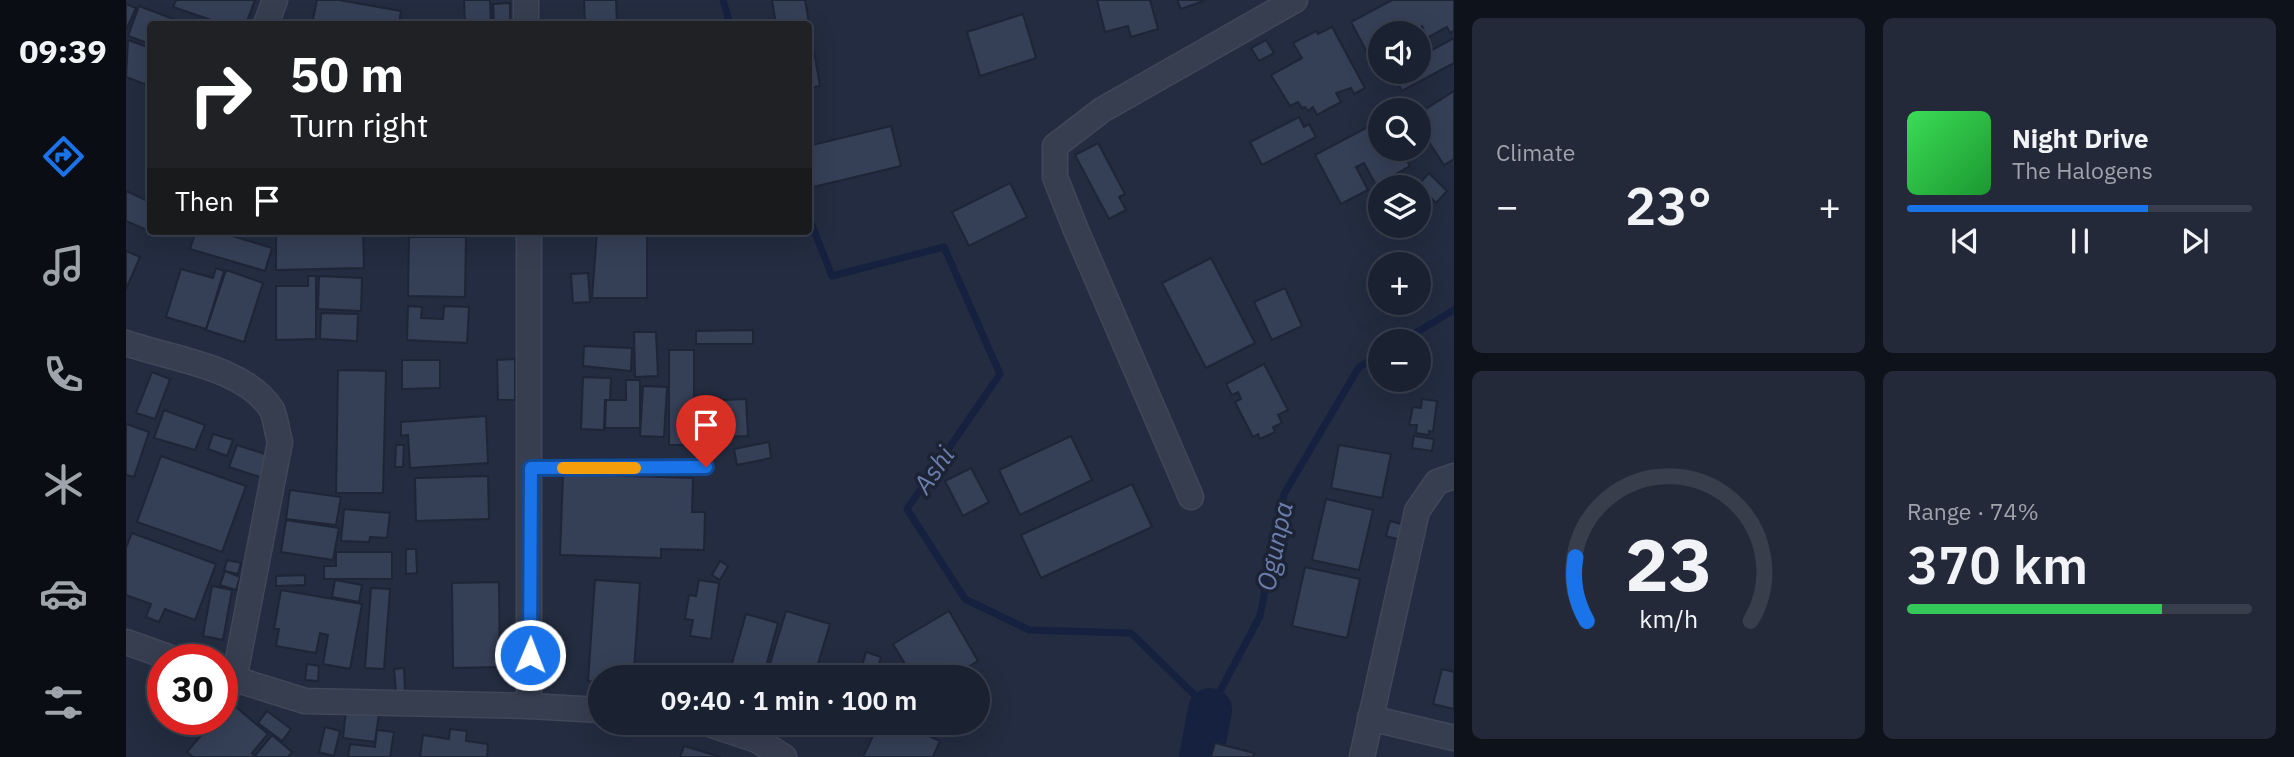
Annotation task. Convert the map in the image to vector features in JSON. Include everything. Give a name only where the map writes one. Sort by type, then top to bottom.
[{"type":"street","points":[[267,21],[275,0]]},
{"type":"street","points":[[526,0],[526,21]]},
{"type":"street","points":[[1191,497],[1055,177],[1055,146],[1102,110],[1296,0]]},
{"type":"street","points":[[529,235],[529,706]]},
{"type":"street","points":[[126,343],[235,377],[256,392],[272,411],[280,442],[235,644]]},
{"type":"street","points":[[1362,757],[1417,511],[1437,482],[1454,475]]},
{"type":"street","points":[[126,642],[147,649]]},
{"type":"street","points":[[238,681],[305,701],[588,709]]},
{"type":"street","points":[[1370,718],[1454,738]]},
{"type":"street","points":[[742,735],[757,740],[784,757]]},
{"type":"lane","points":[[531,468],[706,467]]},
{"type":"building","points":[[176,0],[255,0],[247,21],[214,21],[173,7]]},
{"type":"building","points":[[317,0],[339,0],[401,11],[399,21],[313,21]]},
{"type":"building","points":[[464,0],[490,0],[491,21],[465,21]]},
{"type":"building","points":[[584,0],[616,0],[617,21],[585,21]]},
{"type":"building","points":[[772,0],[805,0],[809,21],[776,21]]},
{"type":"building","points":[[1097,0],[1150,0],[1158,29],[1131,37],[1128,26],[1105,32]]},
{"type":"building","points":[[1177,0],[1206,0],[1181,9]]},
{"type":"building","points":[[1392,0],[1454,0],[1454,31],[1450,33],[1447,27],[1431,36],[1431,21],[1368,21],[1368,54],[1351,22]]},
{"type":"building","points":[[510,3],[510,21],[494,21],[493,4]]},
{"type":"building","points":[[126,4],[136,8],[126,30]]},
{"type":"building","points":[[139,6],[176,20],[147,21],[147,43],[128,36]]},
{"type":"building","points":[[1023,14],[1036,58],[980,76],[967,32]]},
{"type":"building","points":[[1332,27],[1365,88],[1354,94],[1351,88],[1336,93],[1341,102],[1317,115],[1313,107],[1308,111],[1298,102],[1290,106],[1271,75],[1302,58],[1293,43],[1316,31],[1318,34]]},
{"type":"building","points":[[1454,38],[1454,63],[1431,75],[1431,50]]},
{"type":"building","points":[[128,40],[147,47],[147,85],[126,77]]},
{"type":"building","points":[[812,40],[820,86],[812,87]]},
{"type":"building","points":[[1266,40],[1274,53],[1259,61],[1251,48]]},
{"type":"building","points":[[1398,84],[1415,84],[1402,91]]},
{"type":"building","points":[[1454,91],[1454,159],[1444,165],[1431,145],[1431,106]]},
{"type":"building","points":[[1299,117],[1304,127],[1309,124],[1316,137],[1262,165],[1250,142]]},
{"type":"building","points":[[891,126],[901,166],[812,187],[812,145]]},
{"type":"building","points":[[1368,127],[1368,161],[1407,161],[1410,166],[1394,175],[1371,175],[1364,163],[1356,167],[1368,190],[1341,204],[1315,155]]},
{"type":"building","points":[[1098,143],[1125,194],[1119,197],[1126,210],[1109,219],[1075,155]]},
{"type":"building","points":[[1431,175],[1447,191],[1436,203],[1431,198]]},
{"type":"building","points":[[1010,183],[1027,217],[969,246],[952,212]]},
{"type":"building","points":[[126,191],[147,201],[147,230],[126,221]]},
{"type":"building","points":[[195,235],[229,235],[272,248],[265,271],[190,249]]},
{"type":"building","points":[[276,235],[363,235],[364,268],[276,270]]},
{"type":"building","points":[[597,235],[647,235],[647,298],[592,298]]},
{"type":"building","points":[[409,237],[466,237],[465,297],[408,296]]},
{"type":"building","points":[[126,251],[140,257],[126,289]]},
{"type":"building","points":[[1211,258],[1255,343],[1206,368],[1162,283]]},
{"type":"building","points":[[216,268],[224,271],[206,329],[166,317],[181,269],[213,278]]},
{"type":"building","points":[[226,270],[263,283],[244,342],[206,330]]},
{"type":"building","points":[[588,273],[590,302],[573,303],[571,274]]},
{"type":"building","points":[[308,276],[316,276],[316,339],[276,340],[276,286],[308,286]]},
{"type":"building","points":[[319,276],[362,278],[361,311],[318,309]]},
{"type":"building","points":[[1285,288],[1302,326],[1272,340],[1254,302]]},
{"type":"building","points":[[408,306],[422,307],[421,318],[443,319],[444,306],[469,307],[467,343],[407,340]]},
{"type":"building","points":[[321,313],[358,314],[357,341],[320,339]]},
{"type":"building","points":[[753,330],[753,344],[696,344],[696,331]]},
{"type":"building","points":[[634,332],[656,332],[658,376],[635,377]]},
{"type":"building","points":[[584,346],[632,348],[631,371],[583,366]]},
{"type":"building","points":[[669,350],[694,350],[694,445],[669,445]]},
{"type":"building","points":[[515,359],[515,400],[498,400],[497,360]]},
{"type":"building","points":[[402,360],[440,360],[440,388],[402,389]]},
{"type":"building","points":[[1264,364],[1288,410],[1278,415],[1282,423],[1273,427],[1275,432],[1260,439],[1258,434],[1253,437],[1235,402],[1241,399],[1238,392],[1232,395],[1226,384]]},
{"type":"building","points":[[338,370],[386,371],[383,493],[336,493]]},
{"type":"building","points":[[152,372],[170,379],[155,419],[136,413]]},
{"type":"building","points":[[583,377],[611,378],[610,400],[605,400],[604,430],[581,429]]},
{"type":"building","points":[[626,380],[640,380],[640,428],[605,428],[606,400],[626,400]]},
{"type":"building","points":[[643,386],[667,387],[664,437],[640,436]]},
{"type":"building","points":[[746,399],[748,436],[701,438],[699,401]]},
{"type":"building","points":[[1422,399],[1437,401],[1433,432],[1429,431],[1429,435],[1416,433],[1417,425],[1409,425],[1413,407],[1421,408]]},
{"type":"building","points":[[164,410],[205,425],[195,450],[154,438]]},
{"type":"building","points":[[486,416],[488,463],[410,468],[408,435],[401,436],[401,422]]},
{"type":"building","points":[[126,424],[149,432],[134,477],[126,475]]},
{"type":"building","points":[[213,434],[233,440],[227,456],[208,449]]},
{"type":"building","points":[[1071,436],[1092,480],[1020,515],[999,470]]},
{"type":"building","points":[[1414,436],[1434,439],[1432,451],[1412,448]]},
{"type":"building","points":[[769,442],[771,458],[737,465],[734,449]]},
{"type":"building","points":[[237,445],[271,456],[263,478],[229,467]]},
{"type":"building","points":[[396,445],[404,445],[403,467],[395,467]]},
{"type":"building","points":[[1339,445],[1391,454],[1382,498],[1331,488]]},
{"type":"building","points":[[161,456],[246,486],[222,552],[137,522]]},
{"type":"building","points":[[971,468],[989,502],[963,516],[945,481]]},
{"type":"building","points":[[563,474],[693,478],[692,512],[705,512],[704,550],[661,549],[661,558],[560,555]]},
{"type":"building","points":[[488,476],[489,519],[416,521],[415,478]]},
{"type":"building","points":[[1132,484],[1152,527],[1041,578],[1021,535]]},
{"type":"building","points":[[290,490],[341,497],[336,525],[286,519]]},
{"type":"building","points":[[1326,499],[1373,510],[1359,570],[1312,560]]},
{"type":"building","points":[[344,509],[390,513],[387,538],[370,537],[369,542],[341,541]]},
{"type":"building","points":[[286,520],[339,528],[333,560],[281,552]]},
{"type":"building","points":[[1390,521],[1405,525],[1401,540],[1386,536]]},
{"type":"building","points":[[132,533],[216,564],[195,620],[165,609],[159,622],[146,617],[151,604],[126,595],[126,548]]},
{"type":"building","points":[[406,549],[416,549],[417,573],[406,574]]},
{"type":"building","points":[[336,552],[392,552],[392,579],[324,579],[324,566],[336,566]]},
{"type":"building","points":[[227,560],[241,563],[238,574],[224,571]]},
{"type":"building","points":[[720,561],[728,566],[720,580],[712,575]]},
{"type":"building","points":[[1305,567],[1360,579],[1347,638],[1292,626]]},
{"type":"building","points":[[225,571],[240,577],[236,590],[220,585]]},
{"type":"building","points":[[305,575],[305,585],[276,586],[276,576]]},
{"type":"building","points":[[335,580],[362,585],[359,602],[332,597]]},
{"type":"building","points":[[595,580],[640,583],[634,665],[589,665]]},
{"type":"building","points":[[699,580],[719,583],[711,639],[690,636],[693,620],[685,619],[689,595],[696,596]]},
{"type":"building","points":[[499,582],[500,667],[453,668],[452,583]]},
{"type":"building","points":[[212,586],[232,590],[223,640],[203,636]]},
{"type":"building","points":[[371,588],[390,589],[384,669],[365,668]]},
{"type":"building","points":[[281,590],[362,604],[350,669],[323,664],[328,635],[320,633],[316,653],[276,646],[279,629],[274,629]]},
{"type":"building","points":[[786,611],[830,624],[818,665],[770,665]]},
{"type":"building","points":[[949,611],[978,661],[971,665],[906,665],[893,644]]},
{"type":"building","points":[[746,614],[778,623],[766,665],[731,665]]},
{"type":"building","points":[[866,652],[881,657],[879,665],[862,665]]},
{"type":"building","points":[[307,664],[319,666],[318,681],[305,680]]},
{"type":"building","points":[[404,668],[405,691],[396,692],[394,669]]},
{"type":"building","points":[[1442,669],[1454,672],[1454,709],[1433,704]]},
{"type":"building","points":[[238,709],[268,734],[252,753],[255,756],[272,735],[292,752],[288,757],[193,757],[187,752],[201,735],[238,735]]},
{"type":"building","points":[[346,710],[379,714],[375,742],[343,738]]},
{"type":"building","points":[[267,711],[291,729],[282,741],[258,723]]},
{"type":"building","points":[[325,727],[340,731],[334,756],[319,752]]},
{"type":"building","points":[[450,729],[467,731],[466,741],[488,744],[487,757],[420,757],[423,735],[449,739]]},
{"type":"building","points":[[377,730],[394,732],[390,757],[348,757],[350,744],[375,747]]},
{"type":"building","points":[[873,735],[926,735],[940,741],[933,757],[863,757]]},
{"type":"building","points":[[1215,743],[1254,753],[1253,757],[1211,757]]},
{"type":"building","points":[[684,746],[721,757],[680,757]]},
{"type":"waterway","name":"Ashi","points":[[723,0],[729,21]]},
{"type":"waterway","name":"Ashi","points":[[812,225],[832,276],[944,247],[1000,374],[907,509],[965,599],[1029,630],[1131,633],[1210,710],[1260,616],[1284,494],[1359,367],[1368,362]]},
{"type":"waterway","name":"Ogunpa","points":[[1422,329],[1454,310]]},
{"type":"waterway","name":"Ogunpa","points":[[1201,757],[1210,710]]},
{"type":"slow traffic","points":[[563,468],[635,468]]},
{"type":"route","points":[[530,655],[531,468],[706,467]]}]
